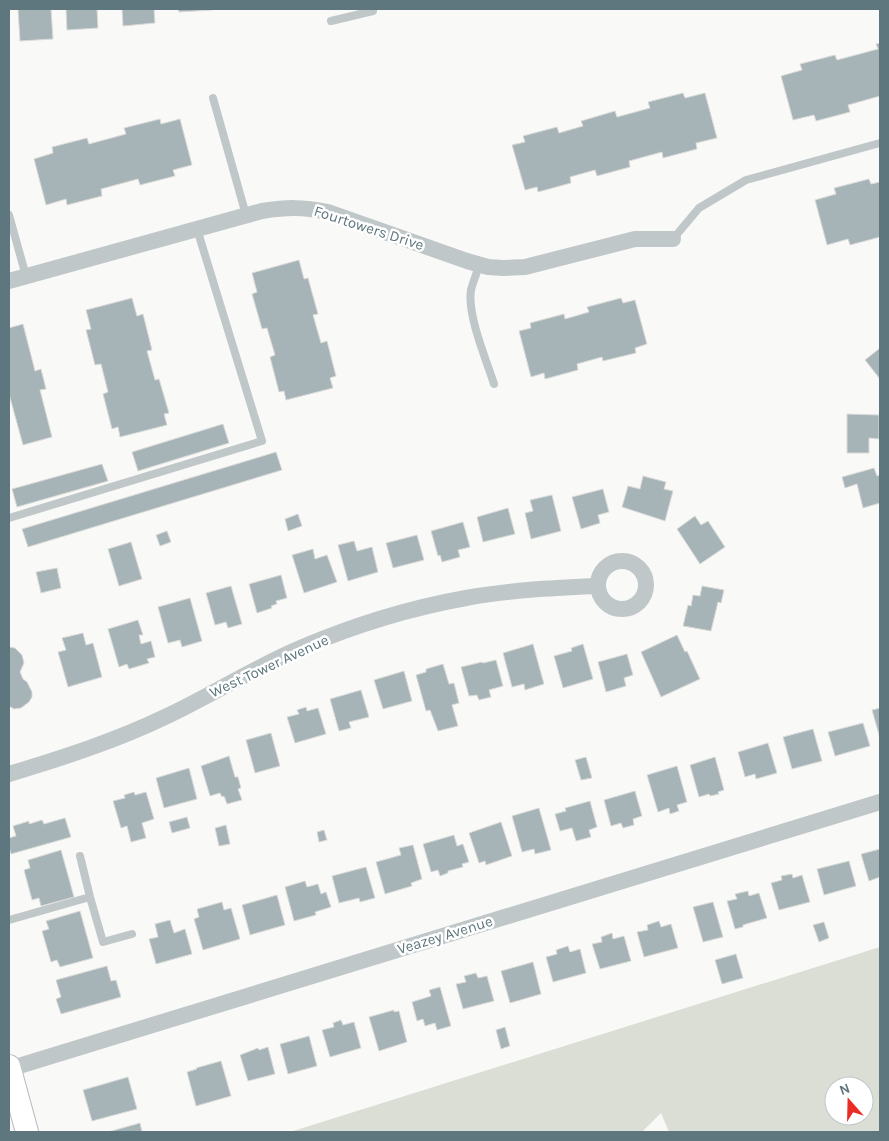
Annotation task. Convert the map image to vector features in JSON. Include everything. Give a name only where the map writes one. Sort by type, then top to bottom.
[{"type":"street","name":"Fourtowers Drive","points":[[9,281],[197,228],[284,207],[328,212],[488,267],[526,267],[635,239],[673,239]]},
{"type":"street","name":"West Tower Avenue","points":[[9,774],[119,738],[166,717],[303,646],[357,626],[411,610],[467,598],[539,588],[598,586]]},
{"type":"street","name":"Veazey Avenue","points":[[9,1068],[880,802]]},
{"type":"street","points":[[9,1068],[27,1132]]},
{"type":"lane","points":[[331,21],[373,11],[373,9]]},
{"type":"lane","points":[[213,98],[246,215]]},
{"type":"lane","points":[[673,239],[699,208],[746,180],[880,143]]},
{"type":"lane","points":[[9,215],[26,276]]},
{"type":"lane","points":[[9,518],[262,441],[197,228]]},
{"type":"lane","points":[[479,265],[471,291],[471,308],[475,327],[494,384]]},
{"type":"lane","points":[[80,856],[103,942],[132,934]]},
{"type":"lane","points":[[9,920],[90,897]]},
{"type":"shaded area","points":[[880,947],[880,1132],[669,1132],[661,1113],[642,1132],[290,1132]]},
{"type":"building","points":[[18,9],[51,9],[53,39],[20,41]]},
{"type":"building","points":[[66,9],[97,9],[98,28],[67,30]]},
{"type":"building","points":[[122,9],[154,9],[155,23],[123,26]]},
{"type":"building","points":[[178,9],[211,9],[212,10],[179,12]]},
{"type":"building","points":[[880,43],[880,96],[848,105],[850,112],[816,121],[814,115],[793,120],[781,76],[802,70],[800,64],[835,55],[837,60],[878,49],[876,44]]},
{"type":"building","points":[[683,93],[685,98],[705,93],[717,138],[696,143],[697,149],[663,158],[662,152],[629,161],[630,167],[597,176],[595,170],[570,177],[571,183],[538,192],[537,187],[525,190],[512,145],[525,142],[523,136],[557,127],[559,133],[583,126],[581,121],[615,111],[617,117],[650,108],[648,102]]},
{"type":"building","points":[[160,119],[161,124],[180,119],[192,165],[173,170],[175,176],[140,185],[138,179],[101,189],[102,196],[67,205],[66,199],[46,205],[34,159],[53,153],[52,147],[87,138],[89,144],[126,134],[124,128]]},
{"type":"building","points":[[869,179],[871,184],[880,182],[880,237],[850,245],[848,239],[827,245],[815,200],[836,194],[834,188]]},
{"type":"building","points":[[299,260],[304,279],[308,278],[318,314],[313,315],[321,343],[327,341],[336,376],[330,378],[333,388],[286,400],[284,391],[279,392],[270,357],[275,355],[267,328],[262,329],[252,294],[257,292],[252,273]]},
{"type":"building","points":[[132,298],[137,316],[143,314],[152,350],[147,351],[155,380],[159,379],[169,413],[164,414],[167,425],[120,437],[118,427],[112,429],[103,394],[108,392],[101,364],[95,365],[86,330],[91,329],[86,310]]},
{"type":"building","points":[[621,298],[623,303],[635,300],[647,344],[635,348],[636,353],[603,361],[602,357],[577,364],[578,370],[545,379],[544,373],[531,377],[519,331],[531,328],[530,323],[564,314],[565,319],[589,312],[587,307]]},
{"type":"building","points":[[23,324],[35,371],[41,369],[46,389],[40,390],[52,437],[23,445],[9,394],[9,328]]},
{"type":"building","points":[[880,348],[880,379],[865,360]]},
{"type":"building","points":[[847,414],[879,415],[879,439],[869,438],[869,453],[847,453]]},
{"type":"building","points":[[223,424],[229,443],[138,471],[132,452]]},
{"type":"building","points":[[276,452],[282,470],[28,547],[22,529]]},
{"type":"building","points":[[102,464],[108,481],[17,507],[12,489]]},
{"type":"building","points":[[874,468],[880,479],[880,503],[863,508],[857,484],[845,488],[842,477]]},
{"type":"building","points":[[643,476],[666,482],[664,489],[673,491],[665,521],[622,507],[628,486],[640,489]]},
{"type":"building","points":[[603,489],[609,512],[598,515],[600,523],[581,529],[572,497]]},
{"type":"building","points":[[552,495],[561,531],[531,539],[525,513],[533,511],[530,500]]},
{"type":"building","points":[[508,508],[515,534],[483,542],[477,517]]},
{"type":"building","points":[[298,514],[302,526],[288,531],[285,519]]},
{"type":"building","points":[[695,516],[701,525],[708,521],[725,547],[700,564],[677,529]]},
{"type":"building","points":[[463,522],[470,547],[458,550],[460,557],[442,562],[440,555],[438,556],[431,531]]},
{"type":"building","points":[[167,531],[171,542],[160,546],[156,535]]},
{"type":"building","points":[[417,535],[424,560],[393,568],[386,543]]},
{"type":"building","points":[[354,541],[357,551],[372,547],[378,572],[348,581],[338,545]]},
{"type":"building","points":[[131,542],[142,579],[119,586],[108,549]]},
{"type":"building","points":[[313,549],[315,559],[327,555],[337,582],[304,593],[292,555]]},
{"type":"building","points":[[57,568],[61,588],[41,593],[36,572]]},
{"type":"building","points":[[281,575],[287,598],[276,601],[277,604],[271,606],[272,608],[257,613],[249,584]]},
{"type":"building","points":[[231,586],[242,624],[228,628],[226,622],[215,625],[206,593]]},
{"type":"building","points":[[702,586],[724,590],[721,603],[718,602],[711,631],[683,626],[688,605],[691,606],[693,595],[700,596]]},
{"type":"building","points":[[190,598],[202,641],[182,647],[180,640],[168,643],[158,607]]},
{"type":"building","points":[[138,620],[143,635],[139,635],[141,644],[151,641],[155,657],[147,659],[149,663],[129,669],[127,664],[119,667],[108,629]]},
{"type":"building","points":[[83,633],[86,645],[93,643],[102,677],[68,687],[58,652],[66,650],[62,638]]},
{"type":"building","points":[[677,635],[700,679],[661,697],[641,652]]},
{"type":"building","points":[[533,644],[544,684],[525,690],[524,684],[512,687],[503,653]]},
{"type":"building","points":[[583,644],[593,679],[563,688],[554,656],[572,651],[571,648]]},
{"type":"building","points":[[9,647],[15,648],[22,655],[24,663],[20,672],[32,692],[29,702],[21,708],[14,709],[9,706]]},
{"type":"building","points":[[627,654],[633,675],[624,678],[626,686],[606,692],[598,662]]},
{"type":"building","points":[[496,660],[503,686],[489,690],[491,697],[479,700],[477,695],[469,696],[461,667]]},
{"type":"building","points":[[443,664],[449,684],[454,683],[459,703],[452,705],[458,726],[438,731],[430,710],[426,711],[416,675],[426,672],[426,669]]},
{"type":"building","points":[[404,671],[412,701],[383,709],[374,680]]},
{"type":"building","points":[[361,690],[369,717],[349,722],[351,728],[339,731],[330,699]]},
{"type":"building","points":[[306,707],[307,711],[318,708],[326,734],[295,743],[287,717],[299,714],[297,710]]},
{"type":"building","points":[[880,708],[880,738],[872,710]]},
{"type":"building","points":[[863,723],[870,746],[835,756],[828,732]]},
{"type":"building","points":[[813,729],[822,761],[792,769],[783,737]]},
{"type":"building","points":[[271,733],[280,766],[255,773],[246,740]]},
{"type":"building","points":[[768,743],[777,773],[756,779],[755,774],[745,777],[738,752]]},
{"type":"building","points":[[229,756],[235,777],[238,777],[241,788],[238,789],[242,800],[227,804],[224,796],[222,797],[220,793],[210,796],[201,766]]},
{"type":"building","points":[[586,757],[592,778],[581,780],[575,760]]},
{"type":"building","points":[[715,757],[724,790],[718,792],[719,794],[699,797],[690,765]]},
{"type":"building","points":[[677,766],[687,802],[677,805],[679,811],[670,814],[669,808],[658,812],[647,775]]},
{"type":"building","points":[[189,768],[197,799],[164,808],[156,778]]},
{"type":"building","points":[[635,791],[642,816],[633,819],[634,825],[623,828],[621,823],[611,826],[604,800]]},
{"type":"building","points":[[134,792],[135,795],[146,792],[154,819],[142,823],[146,838],[131,842],[127,826],[121,828],[113,801],[125,798],[124,795]]},
{"type":"building","points":[[590,801],[597,827],[589,830],[591,837],[576,841],[572,828],[560,831],[555,814],[566,811],[565,808]]},
{"type":"building","points":[[539,808],[551,850],[535,854],[534,849],[522,852],[512,816]]},
{"type":"building","points":[[187,817],[190,828],[172,833],[169,822]]},
{"type":"building","points":[[65,818],[71,837],[11,854],[9,838],[16,836],[13,826],[29,821],[29,824],[42,820],[44,824]]},
{"type":"building","points":[[501,822],[512,856],[486,865],[485,861],[479,863],[469,833]]},
{"type":"building","points":[[226,825],[230,844],[219,846],[215,828]]},
{"type":"building","points":[[324,830],[327,840],[319,842],[317,832]]},
{"type":"building","points":[[454,835],[457,846],[463,844],[469,862],[462,864],[463,867],[448,871],[448,873],[440,876],[438,870],[431,872],[423,844]]},
{"type":"building","points":[[413,845],[422,879],[411,883],[412,886],[385,894],[376,862],[401,855],[399,848]]},
{"type":"building","points":[[880,849],[880,877],[869,881],[861,854]]},
{"type":"building","points":[[61,850],[74,897],[41,906],[39,898],[32,900],[24,870],[30,868],[28,860]]},
{"type":"building","points":[[849,861],[856,886],[824,895],[817,869]]},
{"type":"building","points":[[366,867],[375,898],[360,902],[359,898],[339,903],[332,876]]},
{"type":"building","points":[[792,874],[793,878],[802,875],[810,902],[779,910],[771,883],[782,880],[781,876]]},
{"type":"building","points":[[305,881],[307,887],[318,884],[321,894],[326,892],[331,907],[315,912],[316,915],[294,921],[285,887]]},
{"type":"building","points":[[748,891],[749,896],[759,893],[767,918],[735,929],[727,901],[737,899],[735,894]]},
{"type":"building","points":[[277,895],[285,925],[250,935],[242,905]]},
{"type":"building","points":[[222,902],[224,910],[231,908],[240,939],[203,950],[194,919],[199,917],[197,909]]},
{"type":"building","points":[[713,902],[723,937],[703,942],[693,907]]},
{"type":"building","points":[[80,911],[93,958],[60,967],[57,960],[51,962],[42,931],[49,929],[46,921]]},
{"type":"building","points":[[170,920],[174,933],[185,929],[192,954],[156,964],[149,939],[158,937],[155,924]]},
{"type":"building","points":[[659,921],[661,927],[671,924],[678,948],[644,957],[637,932],[648,930],[647,925]]},
{"type":"building","points":[[824,922],[829,938],[819,942],[813,925]]},
{"type":"building","points":[[612,933],[613,939],[624,936],[631,961],[600,969],[592,944],[602,942],[601,937]]},
{"type":"building","points":[[568,946],[570,952],[580,949],[586,973],[553,982],[546,957],[557,954],[556,950]]},
{"type":"building","points":[[736,954],[743,978],[722,984],[715,960]]},
{"type":"building","points":[[533,962],[541,994],[510,1003],[501,971]]},
{"type":"building","points":[[107,966],[111,981],[116,980],[121,997],[61,1014],[56,999],[61,997],[56,980]]},
{"type":"building","points":[[476,973],[478,978],[487,976],[494,1001],[463,1009],[456,984],[466,982],[464,976]]},
{"type":"building","points":[[440,987],[451,1026],[437,1030],[435,1023],[425,1026],[423,1019],[417,1021],[412,1002],[431,996],[429,990]]},
{"type":"building","points":[[394,1010],[394,1012],[399,1011],[407,1042],[379,1051],[369,1017]]},
{"type":"building","points":[[341,1020],[343,1025],[354,1022],[361,1048],[330,1057],[322,1030],[334,1027],[333,1023]]},
{"type":"building","points":[[505,1027],[510,1046],[501,1049],[496,1030]]},
{"type":"building","points":[[309,1036],[317,1066],[288,1074],[280,1044]]},
{"type":"building","points":[[268,1047],[275,1074],[248,1081],[240,1055],[258,1048],[259,1050]]},
{"type":"building","points":[[221,1061],[231,1096],[196,1106],[187,1072]]},
{"type":"building","points":[[128,1077],[137,1109],[92,1121],[83,1090]]},
{"type":"building","points":[[140,1123],[142,1132],[108,1132]]}]
